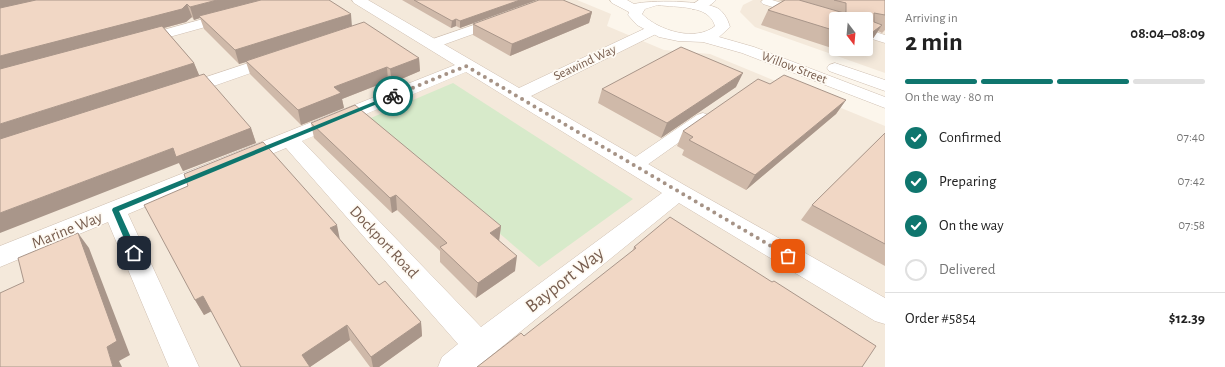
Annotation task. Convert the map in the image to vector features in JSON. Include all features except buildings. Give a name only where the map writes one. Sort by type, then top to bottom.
[{"type":"street","points":[[128,44],[287,0]]},
{"type":"street","points":[[359,0],[466,66],[634,166],[885,312]]},
{"type":"street","points":[[617,0],[635,10]]},
{"type":"street","points":[[635,10],[640,6],[655,1]]},
{"type":"street","name":"Willow Street","points":[[655,1],[703,3],[709,10],[733,28],[762,42],[885,86]]},
{"type":"street","points":[[635,10],[635,15],[638,21],[653,30],[678,36],[702,37],[720,32],[723,27],[733,28]]},
{"type":"street","points":[[370,28],[393,20]]},
{"type":"street","name":"Seawind Way","points":[[517,96],[653,30]]},
{"type":"street","name":"Willow Street","points":[[702,37],[748,50],[885,103]]},
{"type":"street","points":[[166,96],[295,53]]},
{"type":"street","name":"Marine Way","points":[[0,257],[466,66]]},
{"type":"street","name":"Dockport Road","points":[[289,138],[479,346]]},
{"type":"street","name":"Bayport Way","points":[[453,367],[678,192]]},
{"type":"street","points":[[115,210],[184,367]]},
{"type":"lane","points":[[767,2],[829,22]]},
{"type":"lane","points":[[432,44],[511,16]]},
{"type":"lane","points":[[873,35],[885,39]]},
{"type":"lane","points":[[634,166],[717,108]]},
{"type":"shaded area","points":[[0,0],[577,0],[611,14],[607,26],[664,50],[710,54],[885,126],[885,367],[0,367]]},
{"type":"shaded area","points":[[753,0],[885,0],[885,73],[837,56],[873,56],[873,12],[829,12],[829,53],[755,27],[740,12],[743,5]]},
{"type":"green space","points":[[453,83],[633,199],[539,267],[366,120]]},
{"type":"way so far","points":[[393,96],[466,66],[788,256]]},
{"type":"route","points":[[134,253],[115,210],[393,96]]}]
